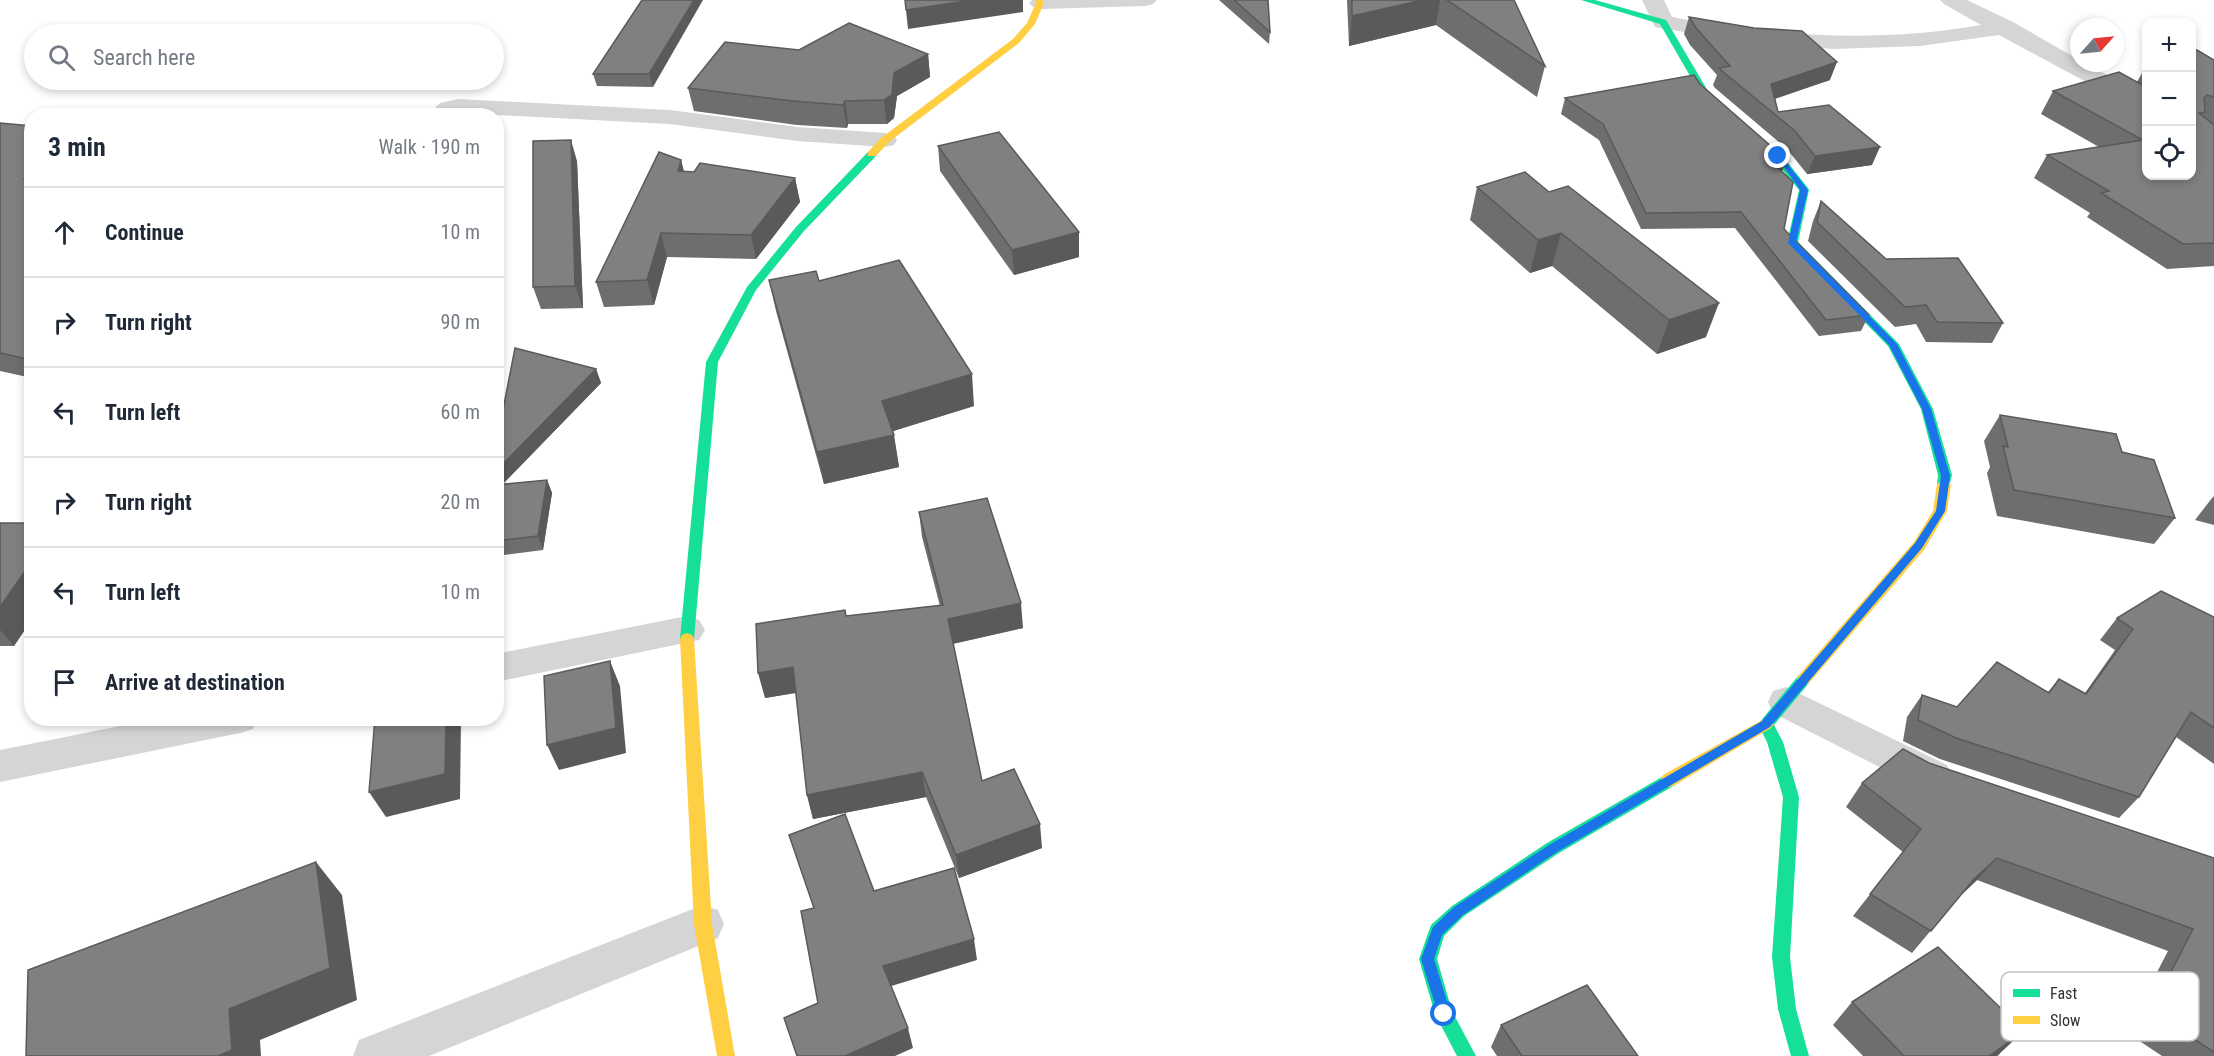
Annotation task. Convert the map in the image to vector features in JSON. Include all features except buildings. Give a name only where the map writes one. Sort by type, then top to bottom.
[{"type":"street","points":[[726,1056],[703,924],[687,630],[712,362],[751,289],[800,229],[885,140],[1016,41],[1031,24],[1040,2],[1146,0]]},
{"type":"street","points":[[1585,0],[1663,22],[1723,34],[1820,43],[1907,42],[1958,37],[2005,27]]},
{"type":"street","points":[[1467,1056],[1444,1014],[1428,959],[1437,931],[1458,911],[1553,848],[1776,713],[1919,546],[1940,511],[1945,476],[1927,409],[1893,344],[1792,243],[1804,190],[1778,156],[1735,122],[1704,93],[1663,22],[1653,0]]},
{"type":"street","points":[[1951,0],[2005,27],[2142,103]]},
{"type":"street","points":[[448,108],[458,106],[495,108]]},
{"type":"street","points":[[504,108],[670,117],[797,134],[885,140]]},
{"type":"street","points":[[504,666],[687,630]]},
{"type":"street","points":[[1776,713],[1961,785]]},
{"type":"street","points":[[1776,713],[1775,742],[1791,797],[1781,957],[1787,1009],[1800,1056]]},
{"type":"street","points":[[0,766],[200,726]]},
{"type":"street","points":[[375,1056],[703,924]]},
{"type":"traffic: fast","points":[[1585,0],[1663,22],[1704,93],[1777,156],[1804,190],[1792,243],[1893,344],[1927,409],[1945,475],[1944,484]]},
{"type":"traffic: fast","points":[[687,639],[712,362],[751,289],[800,229],[872,154]]},
{"type":"traffic: fast","points":[[1800,1056],[1787,1009],[1781,957],[1791,797],[1775,742],[1766,724],[1804,679]]},
{"type":"traffic: fast","points":[[1467,1056],[1444,1014],[1428,959],[1437,931],[1458,911],[1553,848],[1669,780]]},
{"type":"traffic: slow","points":[[872,154],[885,140],[1016,41],[1031,24],[1040,3],[1039,0]]},
{"type":"traffic: slow","points":[[1804,679],[1919,546],[1940,511],[1944,484]]},
{"type":"traffic: slow","points":[[687,639],[703,924],[726,1056]]},
{"type":"traffic: slow","points":[[1669,780],[1766,724]]},
{"type":"route","points":[[1444,1014],[1428,959],[1437,931],[1458,911],[1553,848],[1766,724],[1919,546],[1940,511],[1945,476],[1927,409],[1893,344],[1792,243],[1804,190],[1778,156]]}]
